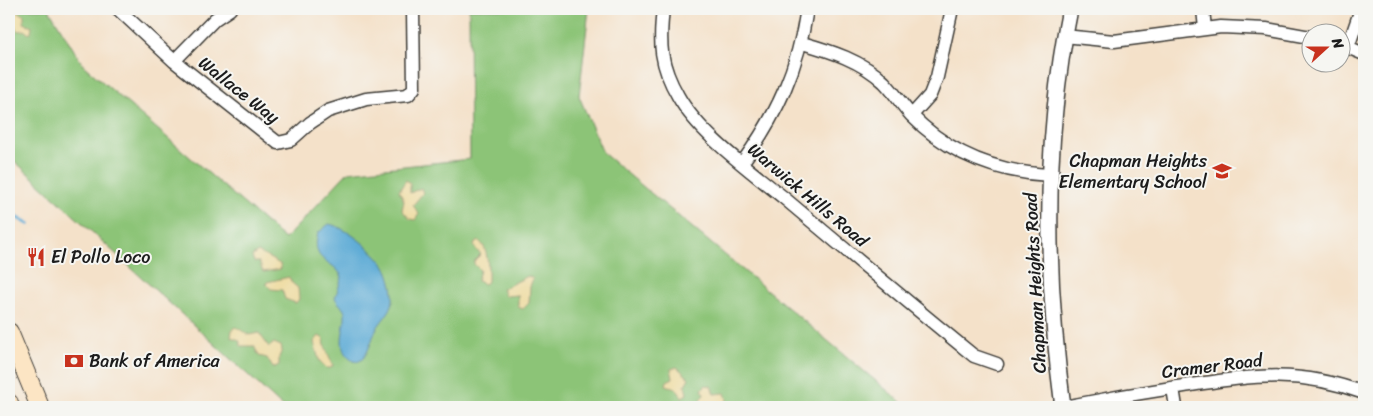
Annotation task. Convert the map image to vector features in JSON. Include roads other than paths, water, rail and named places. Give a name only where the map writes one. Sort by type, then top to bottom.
[{"type":"main road","points":[[9,332],[40,407]]},
{"type":"main road","points":[[9,403],[10,407]]},
{"type":"street","name":"Wallace Way","points":[[118,9],[174,61],[278,143],[291,140],[310,123],[328,111],[366,98],[408,95],[414,88],[413,9]]},
{"type":"street","points":[[174,61],[215,19],[230,9]]},
{"type":"street","name":"Warwick Hills Road","points":[[663,9],[660,37],[662,64],[678,96],[692,118],[742,163],[974,356],[997,364]]},
{"type":"street","points":[[742,163],[770,124],[802,44],[807,9]]},
{"type":"street","points":[[912,115],[930,95],[937,77],[952,9]]},
{"type":"street","name":"Chapman Heights Road","points":[[1063,407],[1053,329],[1048,246],[1049,175],[1064,36],[1070,9]]},
{"type":"street","points":[[1203,9],[1205,29]]},
{"type":"street","points":[[1350,33],[1361,9]]},
{"type":"street","points":[[1064,36],[1114,41],[1205,29],[1266,29],[1300,35]]},
{"type":"street","points":[[802,44],[838,53],[862,67],[884,82],[912,115],[938,138],[980,162],[1000,169],[1049,175]]},
{"type":"street","points":[[1350,48],[1364,54]]},
{"type":"street","name":"Cramer Road","points":[[1063,407],[1249,376],[1293,376],[1337,383],[1364,393]]},
{"type":"street","points":[[1173,388],[1176,407]]},
{"type":"water","points":[[329,224],[350,234],[370,250],[384,264],[392,285],[393,300],[391,308],[376,330],[363,358],[359,361],[354,361],[344,352],[342,336],[345,313],[335,298],[342,277],[333,266],[320,256],[317,250],[318,233]]},
{"type":"waterway","points":[[9,213],[29,224]]},
{"type":"place","name":"Chapman Heights Elementary School","points":[[1222,171]]},
{"type":"place","name":"El Pollo Loco","points":[[36,257]]},
{"type":"place","name":"Bank of America","points":[[74,361]]}]
